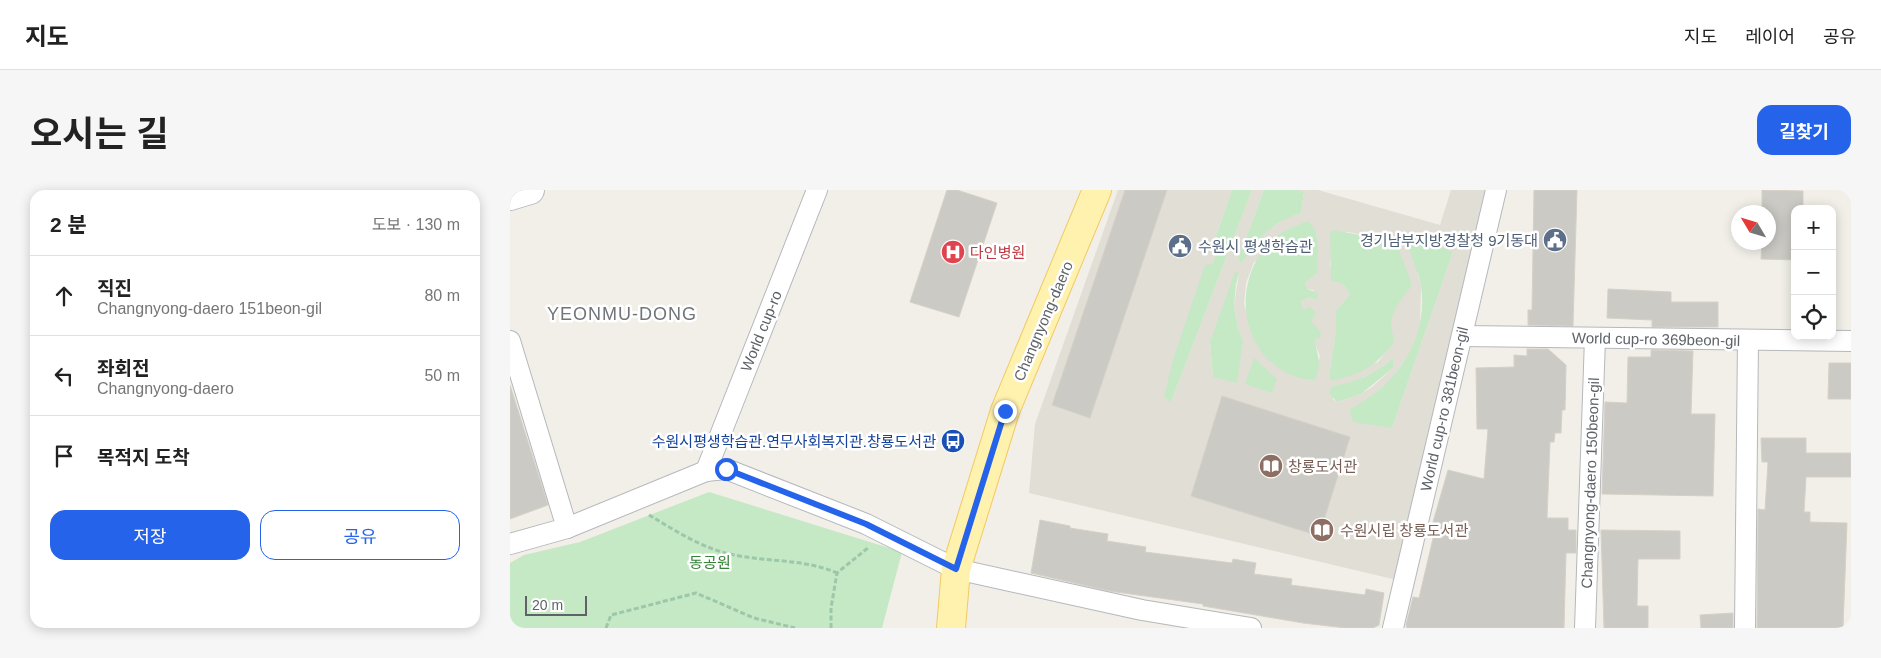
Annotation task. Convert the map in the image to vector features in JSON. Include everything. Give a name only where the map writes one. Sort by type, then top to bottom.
[{"type":"main road","name":"Changnyong-daero","points":[[951,628],[956,569],[1005,411],[1098,190]]},
{"type":"street","points":[[510,196],[530,190]]},
{"type":"street","name":"World cup-ro","points":[[706,471],[817,190]]},
{"type":"street","name":"World cup-ro 381beon-gil","points":[[1392,628],[1496,190]]},
{"type":"street","name":"World cup-ro 369beon-gil","points":[[1462,336],[1851,341]]},
{"type":"street","name":"Changnyong-daero 150beon-gil","points":[[1584,628],[1595,338]]},
{"type":"street","points":[[1745,628],[1748,340]]},
{"type":"street","points":[[510,341],[567,528]]},
{"type":"street","points":[[510,544],[567,528],[706,471],[726,469],[876,530],[956,569],[1146,619],[1251,628]]},
{"type":"path","points":[[626,503],[713,549],[765,560],[818,565],[837,573]]},
{"type":"path","points":[[831,628],[831,608],[837,573],[870,546],[876,530]]},
{"type":"path","points":[[606,628],[611,615],[696,593],[754,618],[795,628]]},
{"type":"shaded area","points":[[1118,190],[1232,190],[1215,239],[1217,249],[1213,264],[1173,360],[1171,402],[1252,190],[1264,190],[1238,259],[1242,263],[1254,244],[1270,229],[1288,217],[1301,213],[1304,193],[1298,190],[1318,190],[1440,225],[1451,190],[1485,190],[1397,580],[1029,493],[1035,424]],"holes":[[[1348,232],[1389,241],[1412,284],[1398,301],[1393,314],[1390,329],[1395,341],[1378,362],[1329,375],[1336,331],[1336,311],[1350,294],[1330,265],[1332,245],[1330,233]],[[1317,236],[1317,273],[1305,283],[1307,289],[1314,290],[1310,297],[1301,301],[1303,311],[1314,327],[1315,344],[1320,356],[1314,381],[1291,374],[1272,363],[1258,346],[1244,304],[1246,283],[1254,262]],[[1453,252],[1392,428],[1349,409],[1365,402],[1391,379],[1409,355],[1420,328],[1421,286],[1417,272]],[[1239,273],[1234,306],[1238,328],[1243,340],[1213,377],[1210,342]],[[1393,358],[1393,368],[1372,387],[1361,394],[1337,402],[1333,399],[1332,386],[1349,384],[1378,370]],[[1260,365],[1276,379],[1245,384]]]},
{"type":"green space","points":[[1232,190],[1252,190],[1171,402],[1164,397],[1173,360],[1205,265],[1213,264],[1217,249],[1215,239]]},
{"type":"green space","points":[[1264,190],[1298,190],[1304,192],[1301,213],[1291,216],[1274,226],[1260,239],[1242,263],[1238,259]]},
{"type":"green space","points":[[1305,222],[1309,222],[1313,227],[1318,246],[1317,273],[1305,283],[1307,289],[1318,293],[1317,300],[1310,297],[1301,301],[1303,310],[1310,306],[1316,313],[1311,321],[1321,332],[1320,338],[1315,339],[1319,369],[1314,381],[1291,375],[1273,363],[1259,348],[1250,329],[1246,308],[1247,287],[1254,266],[1266,246],[1279,235]]},
{"type":"green space","points":[[1334,230],[1389,241],[1399,250],[1412,285],[1398,304],[1392,317],[1391,325],[1395,341],[1393,344],[1366,369],[1351,376],[1331,381],[1329,375],[1336,331],[1336,311],[1350,294],[1343,284],[1331,280],[1330,233]]},
{"type":"green space","points":[[1418,238],[1453,252],[1392,428],[1353,422],[1349,409],[1366,400],[1395,374],[1406,359],[1414,342],[1420,324],[1421,286],[1409,249]]},
{"type":"green space","points":[[1235,272],[1239,273],[1234,306],[1238,328],[1243,340],[1237,383],[1213,377],[1210,342]]},
{"type":"green space","points":[[1254,358],[1277,379],[1272,393],[1245,384]]},
{"type":"green space","points":[[1393,358],[1393,368],[1361,394],[1337,402],[1329,393],[1332,386],[1349,383],[1364,377],[1379,369]]},
{"type":"green space","name":"동공원","points":[[709,492],[902,552],[882,628],[510,628],[510,563],[524,555],[580,542]]},
{"type":"building","name":"다인병원","points":[[947,190],[957,190],[997,203],[959,317],[910,302]]},
{"type":"building","points":[[1125,190],[1167,190],[1090,418],[1052,405]]},
{"type":"building","name":"경기남부지방경찰청 9기동대","points":[[1534,190],[1577,190],[1573,326],[1528,325],[1528,310],[1532,310]]},
{"type":"building","points":[[1762,190],[1803,191],[1803,205],[1791,205],[1791,260],[1761,259],[1762,250],[1776,250],[1776,205],[1762,205]]},
{"type":"building","points":[[1608,289],[1671,292],[1671,302],[1718,302],[1718,327],[1652,327],[1652,320],[1607,318]]},
{"type":"building","points":[[1527,349],[1548,349],[1566,365],[1565,410],[1562,410],[1561,433],[1555,433],[1554,442],[1550,442],[1547,518],[1568,518],[1568,530],[1576,530],[1576,553],[1566,553],[1564,628],[1407,628],[1406,625],[1413,597],[1419,598],[1435,530],[1431,529],[1448,470],[1484,479],[1488,429],[1477,429],[1476,368],[1514,367],[1514,355],[1527,356]]},
{"type":"building","points":[[1651,350],[1693,351],[1691,414],[1715,414],[1713,496],[1602,494],[1605,402],[1627,403],[1628,357],[1651,357]]},
{"type":"building","points":[[1829,363],[1851,363],[1851,399],[1828,399]]},
{"type":"building","points":[[510,385],[548,505],[510,519]]},
{"type":"building","name":"창룡도서관","points":[[1222,396],[1350,437],[1319,536],[1191,496]]},
{"type":"building","points":[[1761,438],[1806,438],[1806,453],[1851,453],[1851,477],[1806,477],[1804,512],[1810,512],[1810,522],[1847,523],[1843,628],[1757,628],[1758,509],[1765,510],[1768,462],[1762,462]]},
{"type":"building","points":[[1040,520],[1070,526],[1070,528],[1108,534],[1107,541],[1146,547],[1145,552],[1232,563],[1233,559],[1256,563],[1254,574],[1292,579],[1291,585],[1365,595],[1366,589],[1384,593],[1379,625],[1373,628],[1346,628],[1303,623],[1203,606],[1203,604],[1109,591],[1031,573]]},
{"type":"building","points":[[1601,530],[1680,531],[1680,559],[1638,559],[1637,606],[1648,606],[1648,628],[1604,628]]},
{"type":"building","points":[[1733,613],[1733,628],[1701,628],[1700,615]]},
{"type":"place","name":"경기남부지방경찰청 9기동대","points":[[1555,240]]},
{"type":"place","name":"수원시 평생학습관","points":[[1180,246]]},
{"type":"place","name":"다인병원","points":[[953,252]]},
{"type":"place","name":"수원시평생학습관.연무사회복지관.창룡도서관","points":[[953,441]]},
{"type":"place","name":"창룡도서관","points":[[1271,466]]},
{"type":"place","name":"수원시립 창룡도서관","points":[[1322,530]]},
{"type":"district","name":"YEONMU-DONG","points":[[622,314]]},
{"type":"route","points":[[726,469],[866,524],[956,569],[1005,411]]}]
